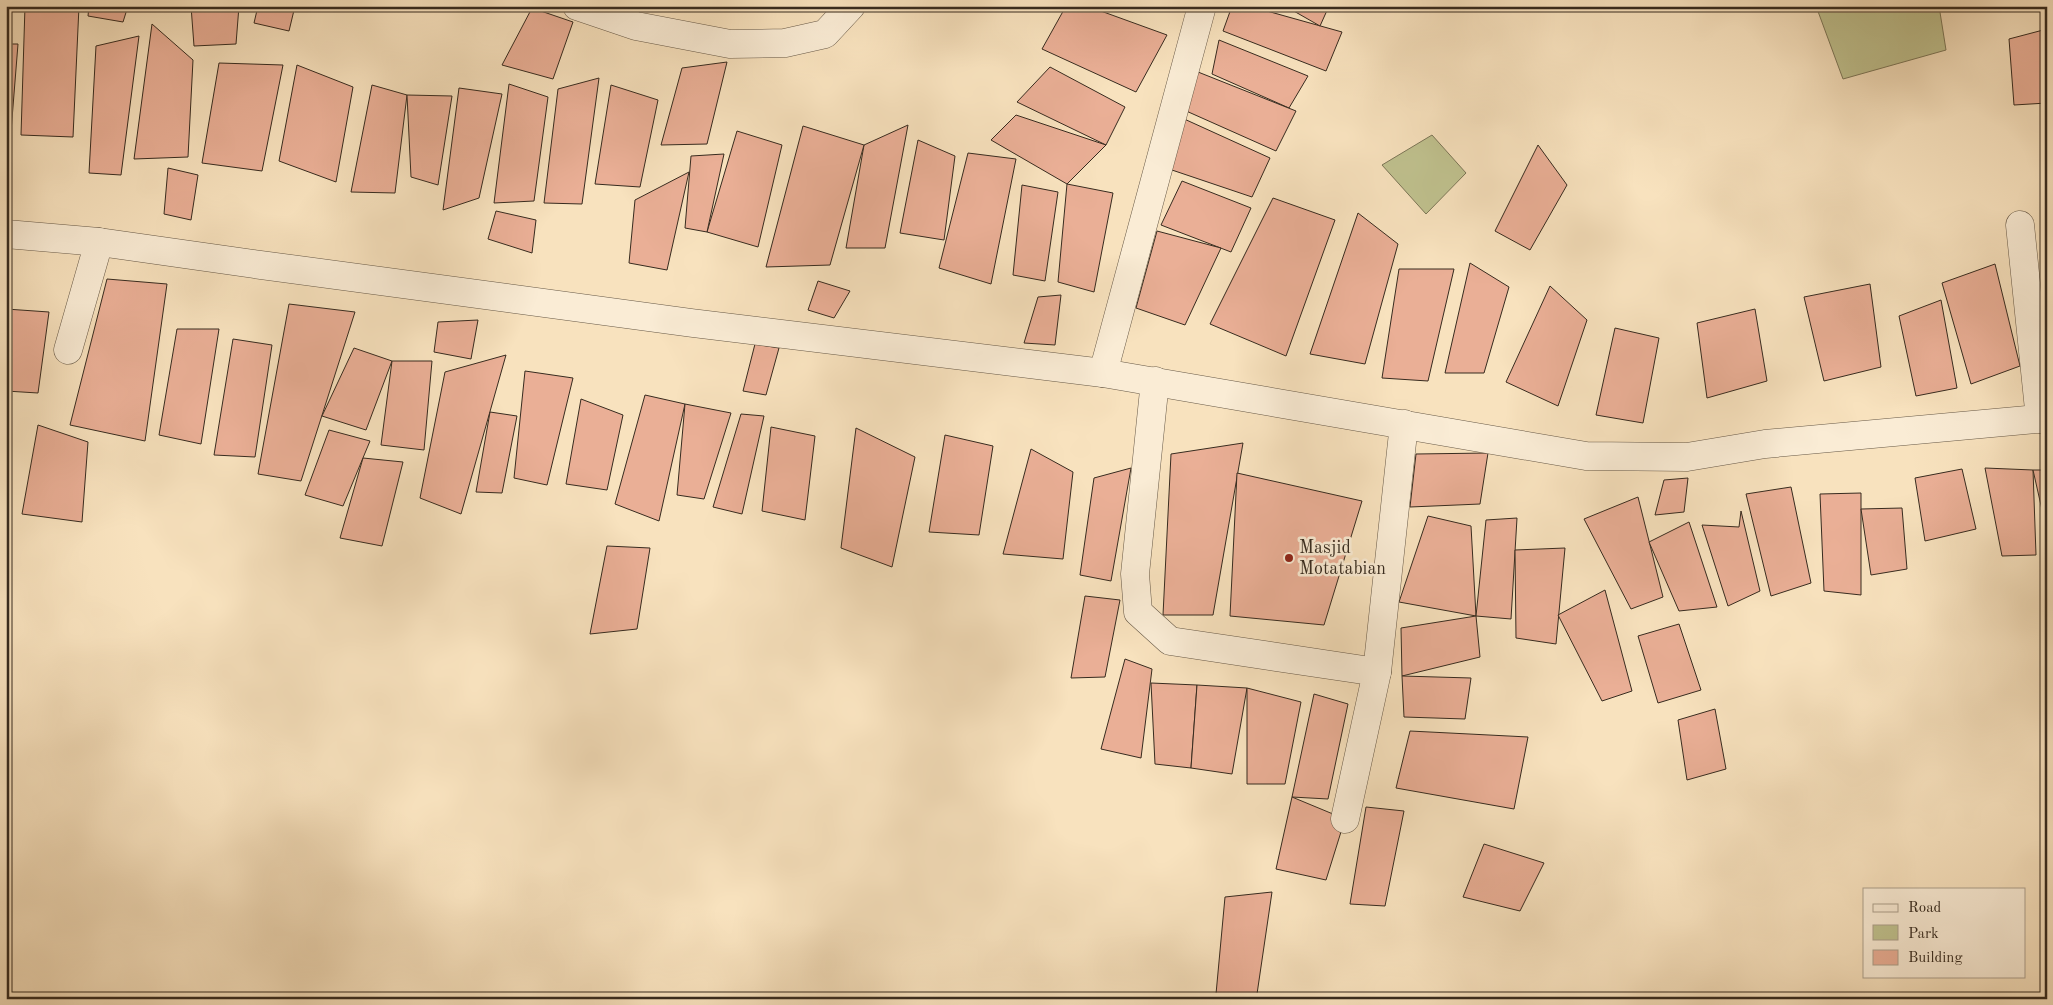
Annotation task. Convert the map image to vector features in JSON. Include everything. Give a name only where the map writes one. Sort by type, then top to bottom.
[{"type":"street","points":[[578,6],[636,26],[730,44],[784,43],[825,34],[851,6]]},
{"type":"street","points":[[1103,373],[1202,6]]},
{"type":"street","points":[[6,234],[99,242],[692,323],[1103,373],[1586,456],[1687,457],[1765,444],[2043,418],[2020,225]]},
{"type":"street","points":[[68,350],[99,242]]},
{"type":"street","points":[[1155,381],[1135,574],[1138,612],[1170,641],[1377,672]]},
{"type":"street","points":[[1345,819],[1377,672],[1404,424]]},
{"type":"green space","points":[[1816,6],[1939,6],[1946,50],[1843,79]]},
{"type":"green space","points":[[1432,135],[1466,173],[1426,214],[1382,165]]},
{"type":"building","points":[[25,6],[79,6],[73,137],[21,135]]},
{"type":"building","points":[[89,6],[128,6],[123,22],[88,16]]},
{"type":"building","points":[[191,6],[239,6],[236,44],[194,46]]},
{"type":"building","points":[[258,6],[295,6],[289,31],[254,23]]},
{"type":"building","points":[[1066,6],[1087,6],[1167,35],[1136,92],[1042,49]]},
{"type":"building","points":[[1232,6],[1249,6],[1342,32],[1326,71],[1223,31]]},
{"type":"building","points":[[1285,6],[1329,6],[1320,26]]},
{"type":"building","points":[[532,8],[573,22],[553,79],[502,65]]},
{"type":"building","points":[[152,24],[193,60],[188,157],[134,159]]},
{"type":"building","points":[[2047,29],[2047,103],[2014,105],[2009,39]]},
{"type":"building","points":[[139,36],[121,175],[89,173],[96,46]]},
{"type":"building","points":[[1219,40],[1308,76],[1289,108],[1212,74]]},
{"type":"building","points":[[6,44],[18,44],[10,144],[6,143]]},
{"type":"building","points":[[727,62],[707,144],[661,145],[682,68]]},
{"type":"building","points":[[219,63],[283,65],[262,171],[202,163]]},
{"type":"building","points":[[297,65],[353,87],[336,182],[279,161]]},
{"type":"building","points":[[1050,67],[1125,107],[1106,145],[1017,102]]},
{"type":"building","points":[[1198,72],[1296,111],[1276,151],[1184,110]]},
{"type":"building","points":[[599,78],[582,204],[544,203],[558,89]]},
{"type":"building","points":[[509,84],[548,97],[534,201],[494,203]]},
{"type":"building","points":[[372,85],[407,95],[395,193],[351,192]]},
{"type":"building","points":[[611,85],[658,100],[640,187],[595,184]]},
{"type":"building","points":[[459,88],[502,94],[479,198],[443,210]]},
{"type":"building","points":[[407,95],[452,96],[438,185],[411,177]]},
{"type":"building","points":[[1016,115],[1106,145],[1067,184],[991,140]]},
{"type":"building","points":[[1182,118],[1270,158],[1252,197],[1166,168]]},
{"type":"building","points":[[908,125],[885,248],[846,248],[864,145]]},
{"type":"building","points":[[803,126],[864,145],[830,265],[766,267]]},
{"type":"building","points":[[737,131],[782,145],[758,247],[707,232]]},
{"type":"building","points":[[918,140],[955,156],[944,240],[900,233]]},
{"type":"building","points":[[1538,145],[1567,185],[1530,250],[1495,231]]},
{"type":"building","points":[[968,153],[1016,159],[991,284],[939,268]]},
{"type":"building","points":[[724,154],[707,232],[685,228],[691,156]]},
{"type":"building","points":[[168,168],[198,175],[191,220],[164,214]]},
{"type":"building","points":[[689,172],[667,270],[629,263],[635,200]]},
{"type":"building","points":[[1182,181],[1251,208],[1231,252],[1161,225]]},
{"type":"building","points":[[1067,184],[1113,193],[1094,292],[1058,282]]},
{"type":"building","points":[[1022,185],[1058,192],[1045,281],[1013,275]]},
{"type":"building","points":[[1273,198],[1335,220],[1286,356],[1210,324]]},
{"type":"building","points":[[496,211],[536,220],[532,253],[488,239]]},
{"type":"building","points":[[1358,213],[1398,244],[1365,364],[1310,354]]},
{"type":"building","points":[[1157,231],[1221,248],[1185,325],[1136,308]]},
{"type":"building","points":[[1470,263],[1509,287],[1484,373],[1445,373]]},
{"type":"building","points":[[1995,264],[2020,366],[1971,384],[1942,283]]},
{"type":"building","points":[[1399,269],[1454,269],[1428,381],[1382,378]]},
{"type":"building","points":[[107,279],[167,284],[145,441],[70,425]]},
{"type":"building","points":[[818,281],[850,291],[834,318],[808,310]]},
{"type":"building","points":[[1870,284],[1881,367],[1824,381],[1804,297]]},
{"type":"building","points":[[1550,286],[1587,320],[1558,406],[1506,382]]},
{"type":"building","points":[[1061,295],[1055,345],[1024,343],[1038,297]]},
{"type":"building","points":[[1941,300],[1957,388],[1916,396],[1899,316]]},
{"type":"building","points":[[289,304],[355,312],[301,481],[258,474]]},
{"type":"building","points":[[6,309],[49,312],[38,393],[6,391]]},
{"type":"building","points":[[1755,309],[1767,381],[1707,398],[1697,323]]},
{"type":"building","points":[[478,320],[471,359],[434,352],[438,322]]},
{"type":"building","points":[[1615,328],[1659,338],[1643,423],[1596,415]]},
{"type":"building","points":[[177,329],[219,329],[201,444],[159,435]]},
{"type":"building","points":[[233,339],[272,345],[255,457],[214,455]]},
{"type":"building","points":[[755,344],[779,348],[766,395],[743,391]]},
{"type":"building","points":[[354,348],[392,361],[366,430],[322,416]]},
{"type":"building","points":[[506,355],[461,514],[420,498],[445,372]]},
{"type":"building","points":[[392,361],[432,361],[424,450],[381,445]]},
{"type":"building","points":[[525,371],[573,378],[547,485],[514,478]]},
{"type":"building","points":[[645,395],[685,404],[659,521],[615,504]]},
{"type":"building","points":[[581,399],[623,415],[607,490],[566,484]]},
{"type":"building","points":[[685,404],[731,413],[704,499],[677,495]]},
{"type":"building","points":[[490,412],[517,416],[502,493],[476,492]]},
{"type":"building","points":[[741,414],[764,416],[742,514],[713,507]]},
{"type":"building","points":[[38,425],[88,442],[82,522],[22,514]]},
{"type":"building","points":[[771,427],[815,436],[805,520],[762,511]]},
{"type":"building","points":[[856,428],[915,457],[892,567],[841,548]]},
{"type":"building","points":[[329,430],[370,441],[343,506],[305,495]]},
{"type":"building","points":[[945,435],[993,446],[979,535],[929,532]]},
{"type":"building","points":[[1243,443],[1213,615],[1163,615],[1171,454]]},
{"type":"building","points":[[1031,449],[1073,472],[1063,559],[1003,554]]},
{"type":"building","points":[[1488,453],[1480,504],[1410,507],[1416,454]]},
{"type":"building","points":[[363,458],[403,462],[382,546],[340,538]]},
{"type":"building","points":[[1131,468],[1111,581],[1080,575],[1094,478]]},
{"type":"building","points":[[1985,468],[2033,470],[2036,555],[2002,556]]},
{"type":"building","points":[[1962,469],[1976,529],[1925,541],[1915,478]]},
{"type":"building","points":[[2033,470],[2047,470],[2047,532]]},
{"type":"building","name":"Masjid Motatabian","points":[[1237,473],[1362,501],[1324,625],[1230,616]]},
{"type":"building","points":[[1688,478],[1684,512],[1655,515],[1664,480]]},
{"type":"building","points":[[1791,487],[1811,583],[1771,596],[1746,494]]},
{"type":"building","points":[[1861,493],[1861,595],[1824,591],[1820,494]]},
{"type":"building","points":[[1638,497],[1663,597],[1631,609],[1584,519]]},
{"type":"building","points":[[1902,508],[1907,569],[1871,575],[1861,509]]},
{"type":"building","points":[[1741,511],[1760,591],[1728,606],[1702,525],[1739,527]]},
{"type":"building","points":[[1428,516],[1471,526],[1476,616],[1399,602]]},
{"type":"building","points":[[1517,518],[1511,619],[1476,616],[1486,520]]},
{"type":"building","points":[[1689,522],[1717,607],[1679,611],[1649,542]]},
{"type":"building","points":[[607,546],[650,548],[637,629],[590,634]]},
{"type":"building","points":[[1565,548],[1556,644],[1516,638],[1515,550]]},
{"type":"building","points":[[1605,590],[1632,691],[1602,701],[1558,615]]},
{"type":"building","points":[[1085,596],[1120,600],[1105,677],[1071,678]]},
{"type":"building","points":[[1476,616],[1480,657],[1402,676],[1401,628]]},
{"type":"building","points":[[1679,624],[1701,690],[1658,703],[1638,636]]},
{"type":"building","points":[[1125,659],[1152,669],[1141,758],[1101,749]]},
{"type":"building","points":[[1402,676],[1471,678],[1465,719],[1404,717]]},
{"type":"building","points":[[1151,683],[1197,685],[1191,768],[1155,764]]},
{"type":"building","points":[[1197,685],[1247,688],[1232,774],[1191,768]]},
{"type":"building","points":[[1247,688],[1301,702],[1285,784],[1247,784]]},
{"type":"building","points":[[1314,694],[1348,704],[1328,799],[1292,797]]},
{"type":"building","points":[[1715,709],[1726,769],[1687,780],[1678,720]]},
{"type":"building","points":[[1410,731],[1528,737],[1514,809],[1396,788]]},
{"type":"building","points":[[1292,797],[1345,819],[1326,880],[1276,869]]},
{"type":"building","points":[[1366,807],[1404,811],[1385,906],[1350,904]]},
{"type":"building","points":[[1484,844],[1544,863],[1520,911],[1463,897]]},
{"type":"building","points":[[1272,892],[1257,994],[1216,994],[1225,897]]},
{"type":"place","name":"Masjid Motatabian","points":[[1289,558]]}]
